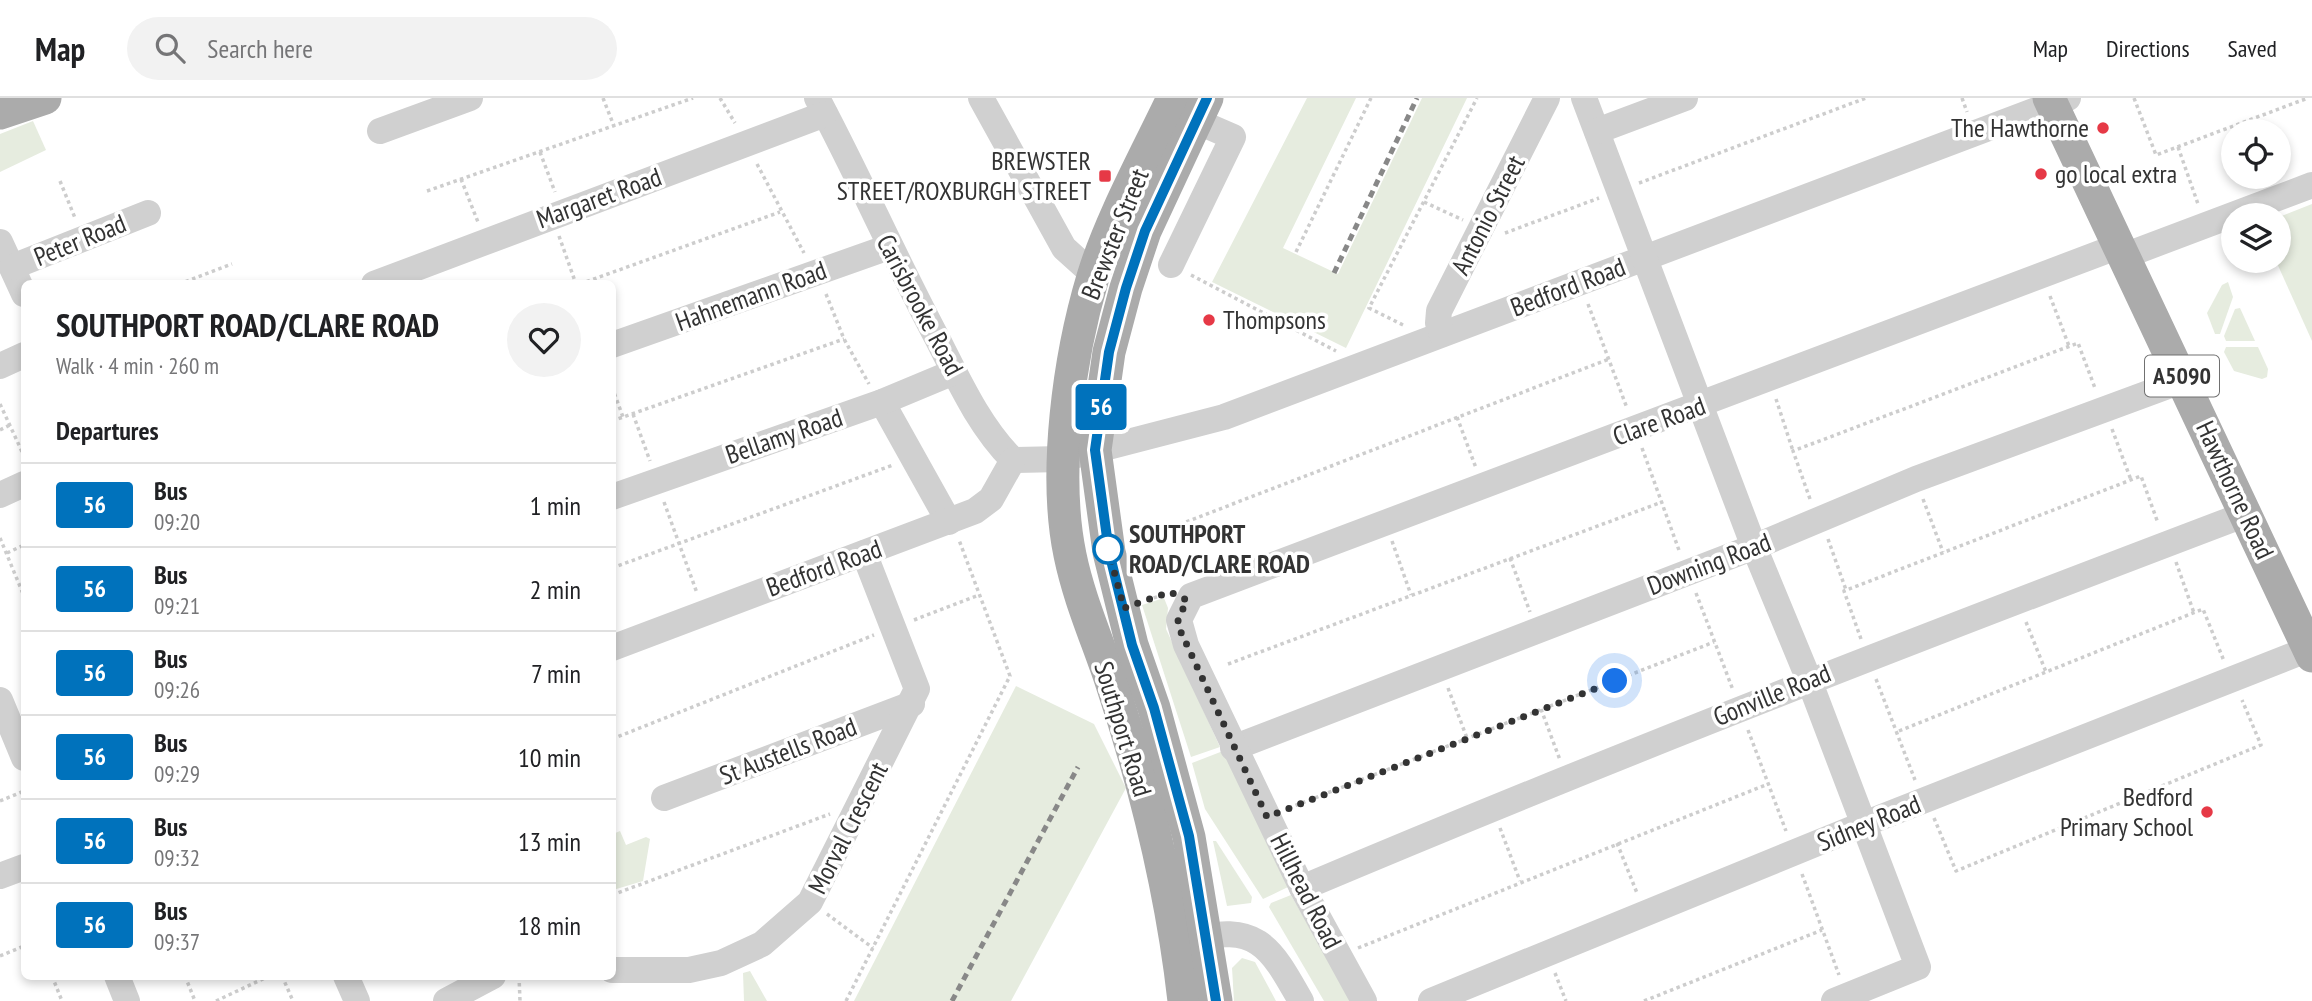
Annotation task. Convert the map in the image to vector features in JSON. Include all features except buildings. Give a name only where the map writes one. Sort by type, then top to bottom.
[{"type":"main road","points":[[0,113],[45,98]]},
{"type":"main road","name":"Hawthorne Road","points":[[2056,100],[2121,251],[2310,652]]},
{"type":"main road","name":"Brewster Street","points":[[1062,459],[1079,334],[1094,275],[1192,106]]},
{"type":"main road","name":"Brewster Street","points":[[1095,450],[1109,352],[1126,288],[1192,106]]},
{"type":"main road","name":"Southport Road","points":[[1095,450],[1109,552],[1189,836],[1191,939],[1184,1001]]},
{"type":"main road","name":"Southport Road","points":[[1062,459],[1070,554],[1088,621],[1111,681],[1151,822],[1191,939],[1216,1001]]},
{"type":"street","points":[[380,131],[470,98]]},
{"type":"street","points":[[981,98],[1064,248],[1094,275]]},
{"type":"street","name":"Antonio Street","points":[[1436,337],[1439,311],[1547,98]]},
{"type":"street","points":[[1584,98],[1754,547],[1809,680],[1918,967],[1840,998]]},
{"type":"street","points":[[1597,131],[1685,98]]},
{"type":"street","name":"Bedford Road","points":[[1062,459],[1224,416],[2056,100]]},
{"type":"street","name":"Margaret Road","points":[[384,280],[746,144],[821,106]]},
{"type":"street","name":"Carisbrooke Road","points":[[821,106],[889,247],[954,372],[992,439],[1013,460]]},
{"type":"street","points":[[1171,265],[1233,137],[1192,106]]},
{"type":"street","name":"Clare Road","points":[[1192,596],[2043,276],[2206,225],[2312,185]]},
{"type":"street","name":"Peter Road","points":[[12,267],[148,213]]},
{"type":"street","points":[[0,242],[21,287]]},
{"type":"street","name":"Hahnemann Road","points":[[616,344],[889,247]]},
{"type":"street","points":[[0,366],[21,356]]},
{"type":"street","name":"Bellamy Road","points":[[616,495],[882,402],[954,372]]},
{"type":"street","name":"Downing Road","points":[[1233,748],[1754,547],[1916,479],[2184,380]]},
{"type":"street","points":[[882,402],[950,521]]},
{"type":"street","points":[[1013,460],[1062,459]]},
{"type":"street","name":"Bedford Road","points":[[616,646],[975,511],[991,499],[1013,460]]},
{"type":"street","points":[[0,495],[21,485]]},
{"type":"street","name":"Gonville Road","points":[[1301,888],[1492,807],[1809,680],[2246,514]]},
{"type":"street","name":"Morval Crescent","points":[[616,970],[689,970],[721,963],[762,944],[810,902],[912,704],[917,689],[895,627],[864,554]]},
{"type":"street","name":"Hillhead Road","points":[[1192,596],[1178,620],[1179,628],[1301,888],[1364,1001]]},
{"type":"street","name":"Sidney Road","points":[[1431,1001],[1864,824],[2232,679],[2310,652]]},
{"type":"street","points":[[0,700],[21,751]]},
{"type":"street","name":"St Austells Road","points":[[664,798],[912,704]]},
{"type":"street","points":[[0,876],[21,868]]},
{"type":"street","points":[[1191,939],[1237,934],[1260,941],[1279,960],[1301,1001]]},
{"type":"street","points":[[119,980],[127,1001]]},
{"type":"street","points":[[446,1001],[485,980]]},
{"type":"path","points":[[603,98],[614,126]]},
{"type":"path","points":[[427,191],[693,98]]},
{"type":"path","points":[[720,98],[826,294],[844,339],[882,402]]},
{"type":"path","points":[[1296,252],[1371,98]]},
{"type":"path","points":[[1436,337],[1369,308],[1477,98]]},
{"type":"path","points":[[1423,202],[1497,236],[1866,98]]},
{"type":"path","points":[[2134,98],[2156,155],[2308,98]]},
{"type":"path","points":[[2178,147],[2206,225]]},
{"type":"path","points":[[540,152],[577,280]]},
{"type":"path","points":[[461,179],[485,241]]},
{"type":"path","points":[[60,181],[83,237]]},
{"type":"path","points":[[589,280],[780,212]]},
{"type":"path","points":[[190,280],[232,264]]},
{"type":"path","points":[[1171,265],[1333,347],[1351,369]]},
{"type":"path","points":[[2043,276],[2069,346]]},
{"type":"path","points":[[1580,283],[1794,852],[1822,930],[1840,998]]},
{"type":"path","points":[[616,420],[844,339]]},
{"type":"path","points":[[1793,451],[2078,342],[2132,480]]},
{"type":"path","points":[[1109,552],[1609,359]]},
{"type":"path","points":[[1769,379],[1868,658],[1925,800],[1956,871],[2261,745],[2203,609],[1898,732]]},
{"type":"path","points":[[616,398],[623,417]]},
{"type":"path","points":[[0,404],[21,449]]},
{"type":"path","points":[[633,414],[704,612]]},
{"type":"path","points":[[1457,417],[1483,488]]},
{"type":"path","points":[[0,430],[10,425]]},
{"type":"path","points":[[616,567],[914,457]]},
{"type":"path","points":[[1846,590],[2141,476],[2194,613]]},
{"type":"path","points":[[1916,479],[1943,552]]},
{"type":"path","points":[[1228,664],[1662,502]]},
{"type":"path","points":[[846,1001],[1010,676],[950,521]]},
{"type":"path","points":[[1385,524],[1411,595]]},
{"type":"path","points":[[0,538],[21,589]]},
{"type":"path","points":[[7,554],[21,547]]},
{"type":"path","points":[[1510,558],[1536,629]]},
{"type":"path","points":[[1124,608],[1170,592],[1192,596]]},
{"type":"path","points":[[616,737],[979,595]]},
{"type":"path","points":[[2018,601],[2046,672]]},
{"type":"path","points":[[1267,817],[1714,642]]},
{"type":"path","points":[[1441,667],[1467,738]]},
{"type":"path","points":[[1541,709],[1567,777]]},
{"type":"path","points":[[1339,956],[1520,881],[1768,784]]},
{"type":"path","points":[[0,801],[21,792]]},
{"type":"path","points":[[616,894],[861,802]]},
{"type":"path","points":[[1492,807],[1520,881]]},
{"type":"path","points":[[1617,843],[1645,912]]},
{"type":"path","points":[[810,902],[873,948]]},
{"type":"path","points":[[1644,1001],[1822,930]]},
{"type":"path","points":[[0,956],[21,947]]},
{"type":"path","points":[[1546,952],[1566,1001]]},
{"type":"path","points":[[54,980],[62,1001]]},
{"type":"path","points":[[187,980],[195,1001]]},
{"type":"path","points":[[216,1001],[261,980]]},
{"type":"path","points":[[284,980],[293,1001]]},
{"type":"path","points":[[519,980],[520,1001]]},
{"type":"shaded area","points":[[1307,98],[1356,98],[1283,248],[1338,274],[1422,98],[1467,98],[1346,348],[1212,282]]},
{"type":"shaded area","points":[[33,121],[46,150],[0,172],[0,134]]},
{"type":"shaded area","points":[[2312,204],[2312,341],[2281,273],[2291,273],[2291,212]]},
{"type":"shaded area","points":[[2228,282],[2233,297],[2220,334],[2215,334],[2207,313],[2222,285]]},
{"type":"shaded area","points":[[2240,308],[2255,341],[2226,341],[2224,336],[2235,309]]},
{"type":"shaded area","points":[[2226,347],[2258,347],[2268,369],[2267,377],[2262,379],[2234,371],[2224,352]]},
{"type":"shaded area","points":[[1164,598],[1168,608],[1166,629],[1220,747],[1191,757],[1142,605]]},
{"type":"shaded area","points":[[1016,686],[1094,724],[1126,788],[1011,1001],[854,1001]]},
{"type":"shaded area","points":[[1223,751],[1288,887],[1263,899],[1205,809],[1192,763]]},
{"type":"shaded area","points":[[620,831],[626,845],[646,837],[650,839],[643,881],[616,889],[616,833]]},
{"type":"shaded area","points":[[1213,841],[1216,841],[1252,897],[1251,903],[1227,906]]},
{"type":"shaded area","points":[[1291,895],[1351,1001],[1324,1001],[1269,907],[1271,903]]},
{"type":"shaded area","points":[[1242,958],[1255,962],[1276,1001],[1234,1001],[1232,968]]},
{"type":"shaded area","points":[[750,971],[767,1001],[744,1001],[743,973]]},
{"type":"railway","points":[[1334,273],[1417,98]]},
{"type":"railway","points":[[952,1001],[1078,767]]},
{"type":"bus line","name":"56","points":[[1207,98],[1145,231],[1126,288],[1109,352],[1095,450],[1109,552],[1132,645],[1154,708],[1189,836],[1216,1001]]},
{"type":"place","name":"The Hawthorne","points":[[2103,128]]},
{"type":"place","name":"go local extra","points":[[2041,174]]},
{"type":"place","name":"BREWSTER STREET/ROXBURGH STREET","points":[[1105,176]]},
{"type":"place","name":"Thompsons","points":[[1209,320]]},
{"type":"place","name":"SOUTHPORT ROAD/CLARE ROAD","points":[[1108,549]]},
{"type":"place","name":"Bedford Primary School","points":[[2207,812]]},
{"type":"route","points":[[1108,549],[1124,608],[1170,592],[1187,600],[1178,620],[1179,628],[1267,817],[1615,681]]}]
